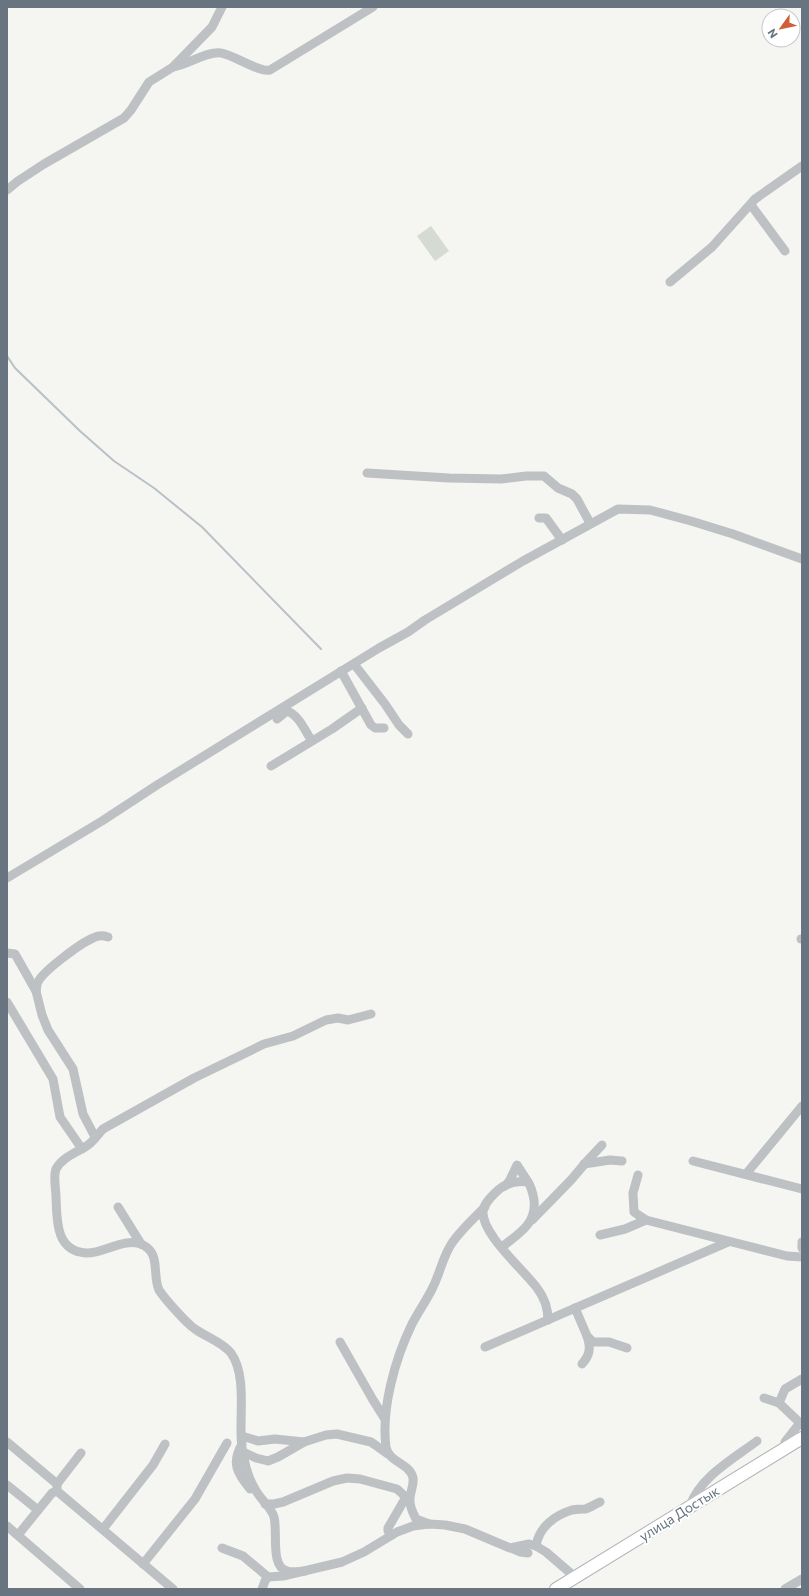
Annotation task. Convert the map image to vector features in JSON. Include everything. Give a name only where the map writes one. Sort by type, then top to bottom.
[{"type":"main road","name":"улица Достык","points":[[556,1589],[802,1438]]},
{"type":"street","points":[[7,190],[44,164],[124,118],[149,82],[173,67],[212,27],[222,7]]},
{"type":"street","points":[[173,67],[182,66],[203,56],[218,52],[267,71],[373,7]]},
{"type":"street","points":[[670,282],[712,247],[755,199],[801,169]]},
{"type":"street","points":[[751,205],[785,251]]},
{"type":"street","points":[[367,473],[449,478],[501,479],[526,476],[544,476],[558,488],[572,494],[577,499],[590,523]]},
{"type":"street","points":[[7,878],[157,785],[284,710],[341,671],[590,523],[618,509],[650,510],[691,520],[802,559]]},
{"type":"street","points":[[539,518],[546,518],[550,521],[562,540]]},
{"type":"street","points":[[354,664],[385,704],[399,725],[408,734]]},
{"type":"street","points":[[341,671],[371,725],[375,728],[384,728]]},
{"type":"street","points":[[271,766],[362,708]]},
{"type":"street","points":[[277,719],[284,710]]},
{"type":"street","points":[[284,710],[291,712],[299,721],[312,741]]},
{"type":"street","points":[[36,992],[37,983],[46,972],[66,956],[93,938],[101,935],[108,937]]},
{"type":"street","points":[[7,953],[15,954],[36,992],[42,1015],[48,1030],[73,1069],[83,1114],[95,1137]]},
{"type":"street","points":[[7,1002],[53,1079],[56,1088],[60,1117],[82,1149]]},
{"type":"street","points":[[141,1244],[121,1244],[86,1253],[76,1251],[63,1241],[60,1236],[56,1213],[55,1183],[56,1169],[64,1160],[90,1144],[102,1129],[155,1101],[194,1078],[264,1044],[293,1036],[326,1020],[338,1018],[348,1020],[371,1014]]},
{"type":"street","points":[[746,1174],[802,1106]]},
{"type":"street","points":[[502,1247],[531,1221],[571,1180],[602,1145]]},
{"type":"street","points":[[584,1164],[610,1160],[622,1161]]},
{"type":"street","points":[[693,1161],[802,1189]]},
{"type":"street","points":[[388,1454],[385,1410],[389,1397],[389,1389],[392,1385],[399,1356],[412,1324],[432,1289],[442,1262],[452,1243],[485,1207],[493,1195],[506,1185],[517,1165],[528,1182],[532,1192],[534,1215],[531,1221]]},
{"type":"street","points":[[636,1224],[633,1193],[638,1176]]},
{"type":"street","points":[[506,1185],[516,1182],[528,1182]]},
{"type":"street","points":[[118,1207],[141,1244],[151,1251],[155,1260],[157,1282],[162,1294],[193,1328],[222,1345],[231,1354],[235,1363],[241,1382],[242,1444],[235,1462],[238,1471],[250,1488],[263,1501],[274,1516],[276,1532],[278,1565],[277,1574],[262,1589]]},
{"type":"street","points":[[485,1207],[485,1224],[514,1263],[538,1288],[546,1305],[548,1320]]},
{"type":"street","points":[[634,1212],[646,1220],[728,1242],[791,1257],[802,1257]]},
{"type":"street","points":[[600,1235],[625,1229],[646,1220]]},
{"type":"street","points":[[485,1347],[728,1242]]},
{"type":"street","points":[[802,1242],[802,1248]]},
{"type":"street","points":[[575,1308],[590,1339],[589,1354],[582,1364]]},
{"type":"street","points":[[590,1339],[609,1342],[627,1348]]},
{"type":"street","points":[[340,1342],[373,1400],[386,1419]]},
{"type":"street","points":[[779,1403],[786,1389],[802,1379]]},
{"type":"street","points":[[764,1398],[779,1403],[800,1422],[785,1442],[786,1448]]},
{"type":"street","points":[[242,1444],[256,1458],[268,1461],[304,1442],[326,1435],[337,1434],[371,1442],[388,1454],[392,1460],[407,1469],[412,1476],[414,1485],[408,1498],[388,1528],[388,1531],[392,1535]]},
{"type":"street","points":[[242,1444],[275,1439],[304,1442]]},
{"type":"street","points":[[690,1506],[694,1496],[701,1486],[720,1468],[758,1441]]},
{"type":"street","points":[[7,1442],[103,1529],[173,1589]]},
{"type":"street","points":[[143,1564],[195,1499],[227,1443]]},
{"type":"street","points":[[103,1529],[152,1465],[165,1444]]},
{"type":"street","points":[[18,1535],[57,1487],[81,1453]]},
{"type":"street","points":[[263,1501],[274,1504],[283,1502],[333,1481],[347,1478],[360,1479],[397,1489],[408,1498],[416,1519],[429,1524]]},
{"type":"street","points":[[7,1485],[38,1510]]},
{"type":"street","points":[[536,1546],[537,1537],[542,1528],[552,1520],[570,1511],[586,1509],[600,1502]]},
{"type":"street","points":[[222,1548],[244,1556],[277,1574],[305,1571],[342,1562],[364,1552],[405,1528],[429,1524],[445,1525],[465,1529],[520,1552],[528,1553]]},
{"type":"street","points":[[7,1526],[80,1589]]},
{"type":"street","points":[[510,1548],[529,1544],[536,1546],[552,1556],[575,1577]]},
{"type":"street","points":[[788,1588],[802,1579]]},
{"type":"shaded area","points":[[431,226],[449,251],[435,261],[417,236]]},
{"type":"waterway","points":[[7,356],[15,368],[80,431],[114,461],[154,488],[202,527],[321,649]]}]
